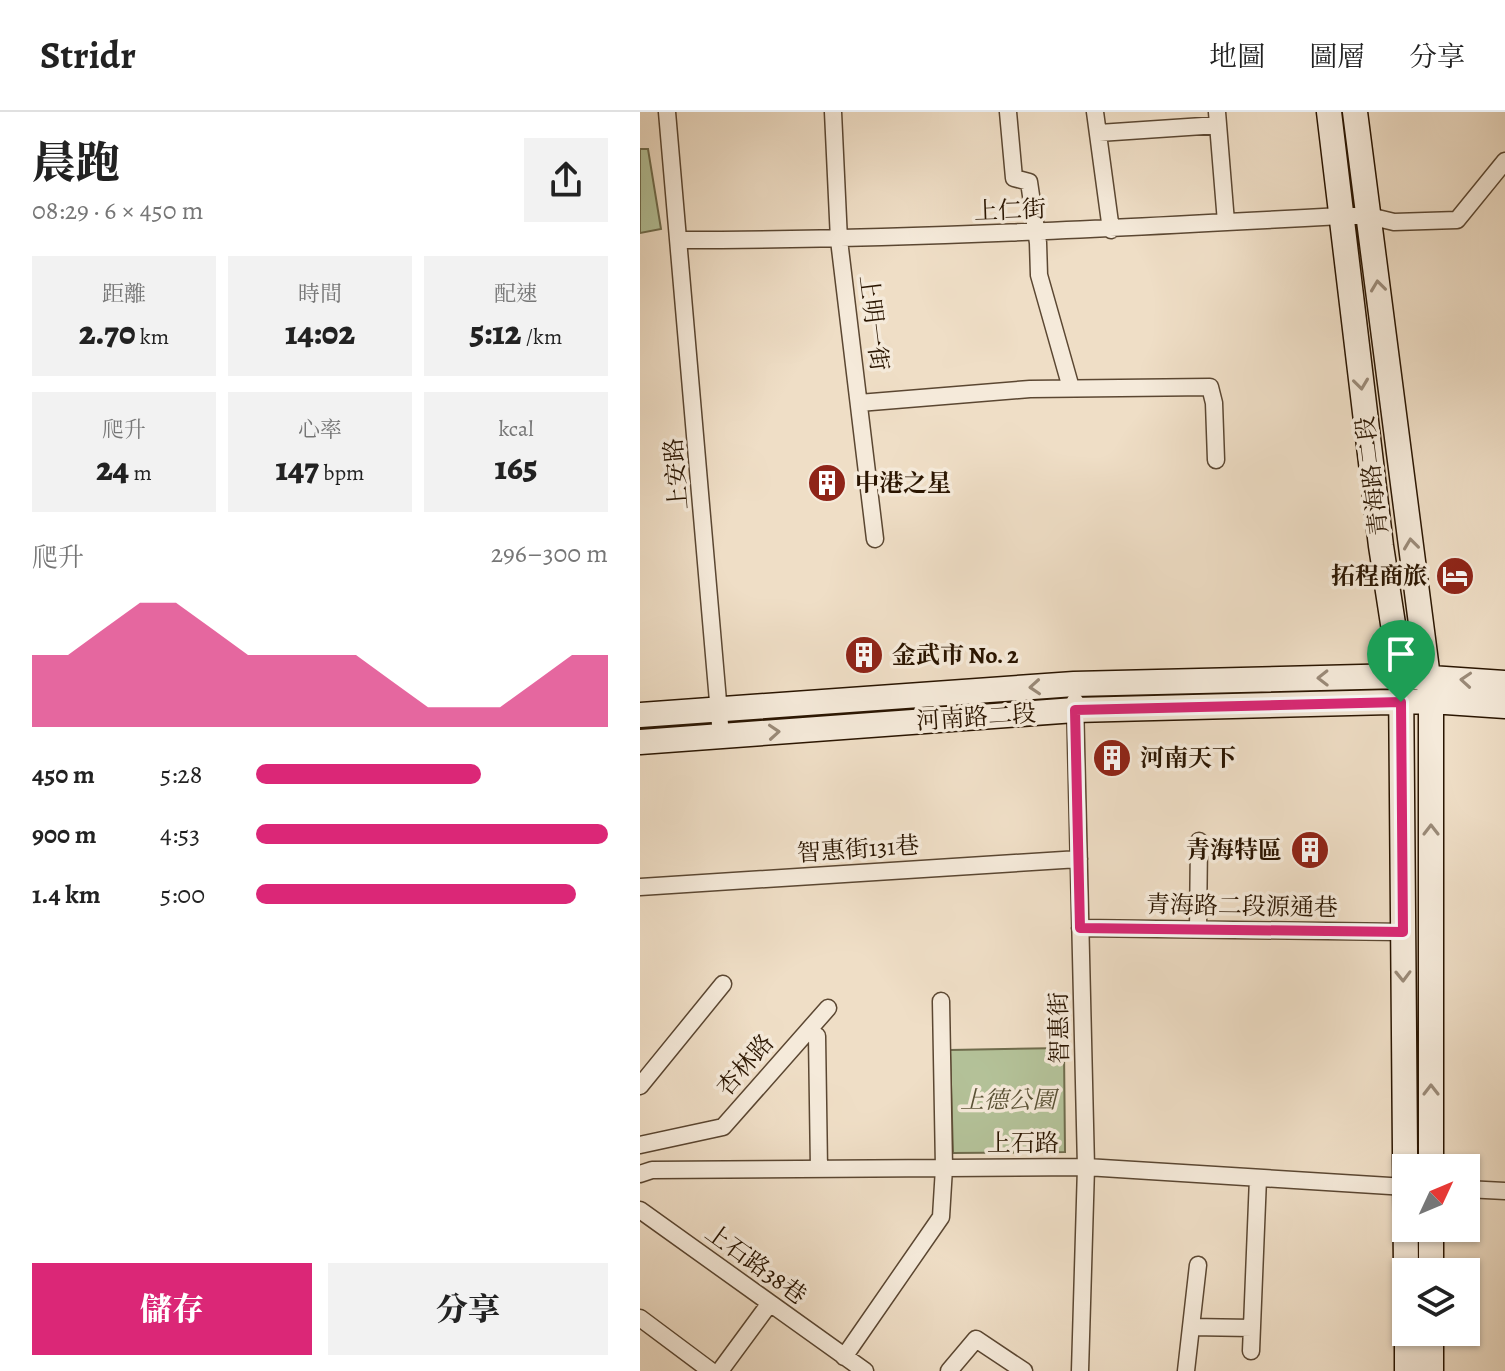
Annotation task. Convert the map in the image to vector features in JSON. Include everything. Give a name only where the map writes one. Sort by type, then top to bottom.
[{"type":"main road","name":"青海路二段","points":[[1329,112],[1381,546],[1401,676],[1406,1154]]},
{"type":"main road","name":"青海路二段","points":[[1355,112],[1429,689],[1431,1154]]},
{"type":"main road","name":"河南路二段","points":[[640,715],[1074,684],[1401,676],[1429,689],[1505,706]]},
{"type":"main road","name":"河南路二段","points":[[640,742],[1075,710],[1401,702],[1429,689],[1505,683]]},
{"type":"main road","points":[[1407,1346],[1407,1371]]},
{"type":"main road","points":[[1431,1346],[1431,1371]]},
{"type":"street","name":"上安路","points":[[667,112],[721,736]]},
{"type":"street","name":"上明一街","points":[[833,112],[839,240],[875,539]]},
{"type":"street","points":[[1008,112],[1014,178],[1029,182],[1034,233],[1038,243],[1039,275],[1071,388]]},
{"type":"street","points":[[1095,112],[1111,230]]},
{"type":"street","points":[[1099,133],[1217,118],[1226,222]]},
{"type":"street","name":"上仁街","points":[[680,240],[839,240],[1034,233],[1341,216],[1369,216],[1394,222],[1457,220],[1505,161]]},
{"type":"street","points":[[859,403],[1071,388],[1210,387],[1214,403],[1216,460]]},
{"type":"street","name":"智惠街","points":[[1074,684],[1086,1167],[1080,1371]]},
{"type":"street","points":[[1198,929],[1199,841]]},
{"type":"street","name":"智惠街131巷","points":[[640,887],[1079,859]]},
{"type":"street","name":"青海路二段源通巷","points":[[1080,928],[1403,932]]},
{"type":"street","points":[[640,1086],[723,984]]},
{"type":"street","points":[[844,1357],[941,1217],[944,1168],[941,1001]]},
{"type":"street","name":"杏林路","points":[[640,1145],[723,1127],[828,1008]]},
{"type":"street","points":[[817,1036],[819,1169]]},
{"type":"street","name":"上石路","points":[[640,1174],[652,1170],[1086,1167],[1392,1186]]},
{"type":"street","points":[[1251,1351],[1258,1178]]},
{"type":"street","points":[[1480,1190],[1505,1191]]},
{"type":"street","name":"上石路38巷","points":[[640,1210],[865,1371]]},
{"type":"street","points":[[1186,1371],[1198,1265]]},
{"type":"street","points":[[720,1371],[770,1303]]},
{"type":"street","points":[[640,1318],[711,1371]]},
{"type":"street","points":[[1191,1327],[1252,1328]]},
{"type":"street","points":[[949,1371],[976,1339],[1024,1371]]},
{"type":"green space","points":[[640,149],[648,149],[661,229],[640,233]]},
{"type":"green space","name":"上德公園","points":[[1064,1048],[1065,1152],[953,1153],[950,1050]]},
{"type":"place","name":"中港之星","points":[[827,483]]},
{"type":"place","name":"拓程商旅","points":[[1455,576]]},
{"type":"place","name":"金武市 No. 2","points":[[864,655]]},
{"type":"place","name":"河南天下","points":[[1112,758]]},
{"type":"place","name":"青海特區","points":[[1310,850]]},
{"type":"route","points":[[1401,702],[1403,932],[1080,928],[1075,710],[1401,702]]}]
